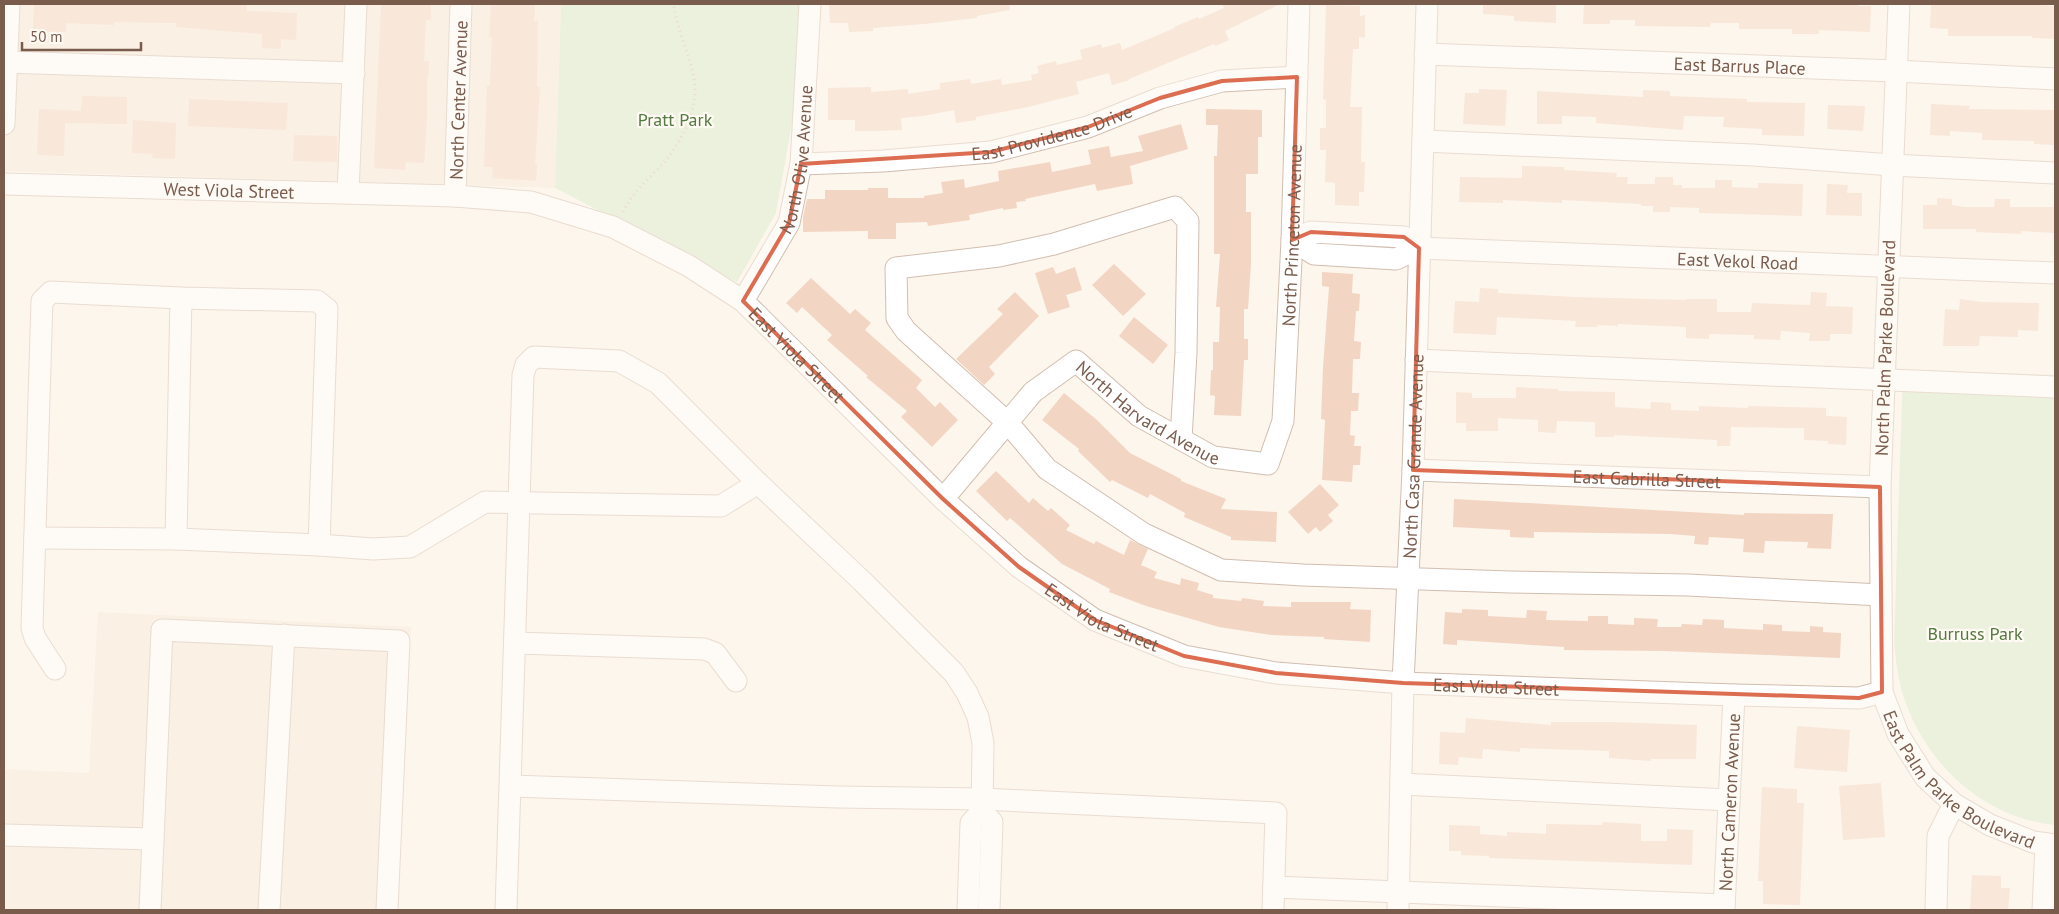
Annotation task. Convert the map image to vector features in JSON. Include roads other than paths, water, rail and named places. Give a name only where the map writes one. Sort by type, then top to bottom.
[{"type":"street","points":[[4,124],[5,62],[9,4]]},
{"type":"street","points":[[348,193],[356,4]]},
{"type":"street","name":"North Center Avenue","points":[[455,196],[461,4]]},
{"type":"street","name":"North Olive Avenue","points":[[743,301],[789,223],[801,164],[810,4]]},
{"type":"street","name":"North Princeton Avenue","points":[[1268,464],[1283,421],[1292,240],[1299,4]]},
{"type":"street","name":"North Casa Grande Avenue","points":[[1398,900],[1427,4]]},
{"type":"street","name":"North Palm Parke Boulevard","points":[[1882,692],[1880,487],[1899,4]]},
{"type":"street","name":"East Barrus Place","points":[[1426,54],[1896,71],[2055,80]]},
{"type":"street","points":[[5,62],[354,73]]},
{"type":"street","name":"East Providence Drive","points":[[801,164],[883,161],[991,152],[1088,127],[1160,98],[1222,80],[1297,77]]},
{"type":"street","points":[[1423,141],[1753,155],[2055,174]]},
{"type":"street","name":"West Viola Street","points":[[4,184],[455,196]]},
{"type":"street","name":"East Viola Street","points":[[455,196],[531,202],[617,229],[689,266],[743,301],[943,499],[1020,567],[1095,620],[1184,656],[1276,673],[1404,683],[1860,698],[1882,692]]},
{"type":"street","points":[[1181,439],[1186,353],[1188,221],[1175,208],[1054,244],[999,256],[896,268],[897,318],[906,330],[1008,423],[1048,469],[1144,534],[1221,570],[1408,578],[1688,585],[1881,595]]},
{"type":"street","name":"East Vekol Road","points":[[1292,240],[1312,232],[1404,237],[1419,248],[2055,273]]},
{"type":"street","points":[[55,669],[35,638],[32,628],[42,301],[51,292],[180,298],[317,301],[327,309],[318,545]]},
{"type":"street","points":[[176,539],[180,298]]},
{"type":"street","points":[[506,910],[516,643],[523,375],[526,365],[534,357],[619,361],[658,383],[954,673],[967,693],[978,717],[982,743],[982,805],[992,822],[989,910]]},
{"type":"street","points":[[1416,360],[1884,378],[2055,387]]},
{"type":"street","name":"North Harvard Avenue","points":[[943,499],[1033,392],[1076,361],[1139,416],[1213,457],[1268,464]]},
{"type":"street","name":"East Gabrilla Street","points":[[1413,470],[1880,487]]},
{"type":"street","points":[[35,538],[176,539],[373,549],[410,547],[485,502],[721,506],[758,483]]},
{"type":"street","points":[[150,910],[162,630],[399,641],[387,910]]},
{"type":"street","points":[[269,910],[284,636]]},
{"type":"street","points":[[516,643],[704,649],[716,654],[736,681]]},
{"type":"street","name":"East Palm Parke Boulevard","points":[[1882,692],[1898,734],[1924,777],[1954,804],[1990,825],[2032,842],[2051,844]]},
{"type":"street","name":"North Cameron Avenue","points":[[1724,908],[1734,695]]},
{"type":"street","points":[[1401,784],[1729,800]]},
{"type":"street","points":[[511,786],[838,797],[982,805],[1276,813],[1273,910]]},
{"type":"street","points":[[1936,910],[1938,836],[1954,804]]},
{"type":"street","points":[[968,910],[971,823],[982,805]]},
{"type":"street","points":[[4,835],[153,839]]},
{"type":"street","points":[[2043,910],[2051,844]]},
{"type":"street","points":[[1274,887],[1398,900],[1724,908]]},
{"type":"park label","name":"Pratt Park","points":[[675,119]]},
{"type":"park label","name":"Burruss Park","points":[[1975,633]]}]
